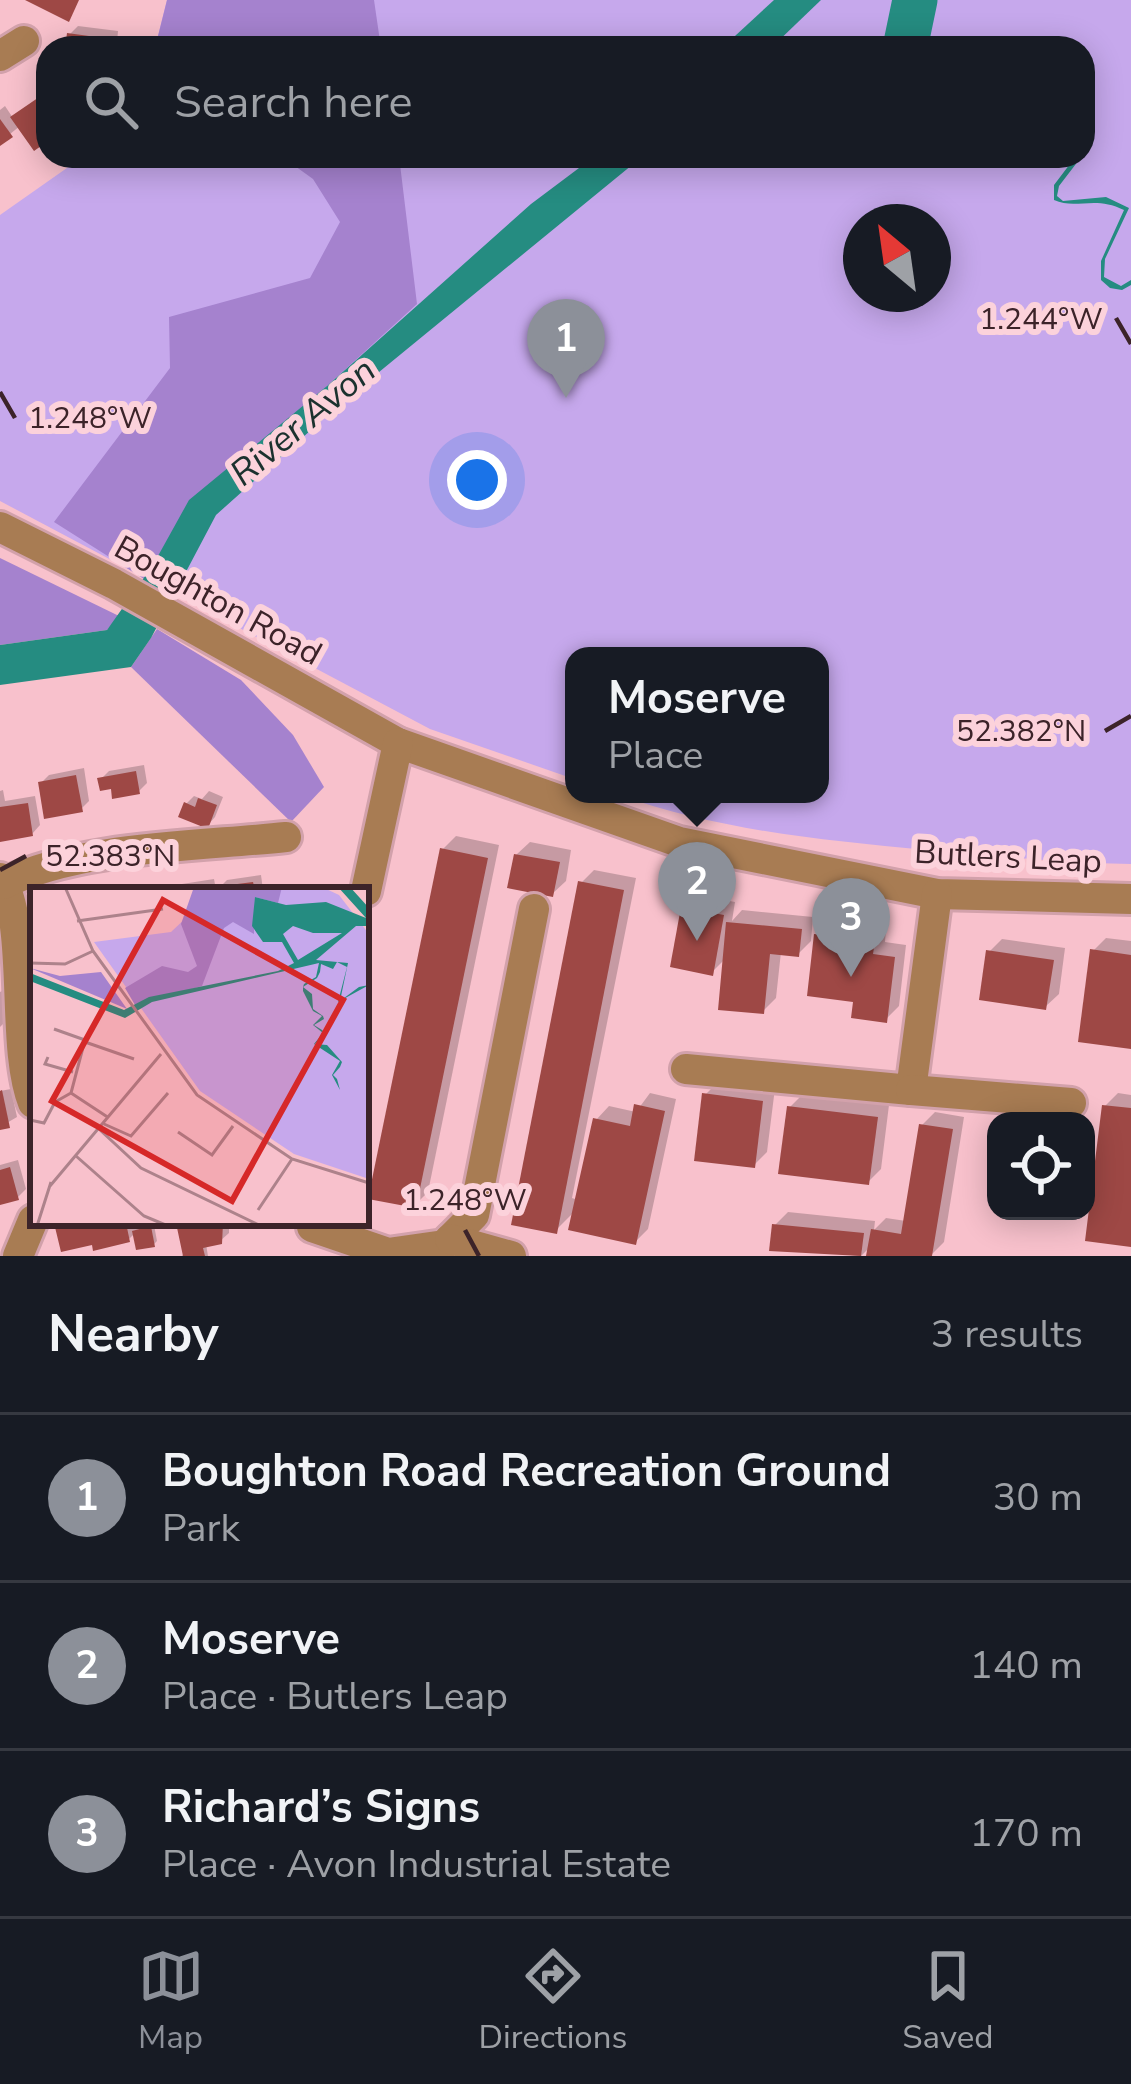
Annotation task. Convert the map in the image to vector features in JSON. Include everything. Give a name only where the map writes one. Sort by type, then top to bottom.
[{"type":"street","name":"Boughton Road","points":[[0,527],[114,584],[398,743]]},
{"type":"street","points":[[367,887],[398,743]]},
{"type":"street","name":"Butlers Leap","points":[[398,743],[565,802]]},
{"type":"street","name":"Butlers Leap","points":[[568,803],[679,842],[937,894],[1131,899]]},
{"type":"street","points":[[30,1097],[13,1066],[11,898],[2,881],[70,860],[286,837]]},
{"type":"street","points":[[911,1090],[937,894]]},
{"type":"street","points":[[310,1236],[388,1253],[444,1245],[474,1215],[534,908]]},
{"type":"street","points":[[686,1069],[1071,1103]]},
{"type":"street","points":[[18,1256],[30,1226]]},
{"type":"street","points":[[450,1239],[511,1256]]},
{"type":"shaded area","points":[[167,0],[1131,0],[1131,864],[1004,857],[808,837],[692,817],[644,803],[829,803],[829,647],[565,647],[565,776],[430,729],[0,501],[0,215],[67,168],[1095,168],[1095,36],[158,36]]},
{"type":"shaded area","points":[[167,0],[374,0],[379,36],[158,36]]},
{"type":"shaded area","points":[[298,168],[400,168],[417,304],[327,386],[144,579],[54,522],[170,368],[169,317],[310,278],[340,222],[313,179]]},
{"type":"shaded area","points":[[0,558],[119,616],[107,630],[0,645]]},
{"type":"shaded area","points":[[157,629],[241,680],[293,735],[324,787],[291,822],[131,667]]},
{"type":"water","points":[[774,0],[821,0],[784,36],[735,36]]},
{"type":"water","name":"River Avon","points":[[579,168],[628,168],[340,404],[216,515],[131,667],[0,685],[0,645],[107,630],[153,565],[189,500],[327,386],[531,204]]},
{"type":"water","points":[[1067,168],[1073,168],[1059,186],[1057,196],[1063,201],[1106,197],[1129,208],[1105,259],[1104,277],[1121,286],[1131,280],[1131,285],[1122,290],[1110,288],[1101,280],[1101,261],[1124,210],[1054,200],[1054,185]]},
{"type":"building","points":[[25,0],[79,0],[69,22]]},
{"type":"building","points":[[36,99],[36,150],[34,151],[10,117]]},
{"type":"building","points":[[0,119],[13,137],[0,146]]},
{"type":"building","points":[[136,771],[140,794],[112,799],[111,789],[100,791],[97,778]]},
{"type":"building","points":[[76,775],[83,812],[44,819],[38,782]]},
{"type":"building","points":[[198,798],[217,805],[208,829],[178,817],[184,802],[195,807]]},
{"type":"building","points":[[28,803],[33,836],[0,842],[0,807]]},
{"type":"building","points":[[440,848],[488,858],[416,1208],[369,1199]]},
{"type":"building","points":[[514,854],[560,862],[553,897],[507,888]]},
{"type":"building","points":[[578,881],[624,890],[557,1234],[511,1225]]},
{"type":"building","points":[[253,882],[254,887],[214,887]]},
{"type":"building","points":[[681,907],[724,915],[713,976],[670,967]]},
{"type":"building","points":[[726,922],[802,929],[799,957],[770,954],[764,1014],[718,1010]]},
{"type":"building","points":[[814,934],[875,941],[873,954],[895,957],[887,1023],[851,1018],[853,1002],[807,996]]},
{"type":"building","points":[[1090,949],[1131,955],[1131,1049],[1078,1042]]},
{"type":"building","points":[[986,950],[1054,960],[1046,1010],[979,1000]]},
{"type":"building","points":[[0,1091],[10,1128],[0,1130]]},
{"type":"building","points":[[702,1093],[763,1101],[755,1168],[694,1161]]},
{"type":"building","points":[[634,1104],[665,1111],[636,1245],[568,1230],[593,1118],[630,1126]]},
{"type":"building","points":[[1102,1105],[1131,1108],[1131,1247],[1085,1241],[1088,1220],[1095,1220]]},
{"type":"building","points":[[787,1106],[878,1117],[869,1185],[778,1174]]},
{"type":"building","points":[[919,1124],[953,1129],[932,1256],[866,1256],[871,1229],[901,1234]]},
{"type":"building","points":[[10,1167],[19,1200],[0,1205],[0,1170]]},
{"type":"building","points":[[772,1224],[864,1233],[861,1256],[769,1251]]},
{"type":"building","points":[[55,1226],[127,1226],[130,1242],[93,1251],[92,1245],[61,1252]]},
{"type":"building","points":[[151,1226],[155,1247],[136,1250],[132,1231]]},
{"type":"building","points":[[177,1226],[223,1226],[222,1244],[203,1248],[205,1256],[183,1256]]},
{"type":"waterway","points":[[908,36],[915,0]]},
{"type":"place","name":"Boughton Road Recreation Ground","points":[[566,398]]},
{"type":"place","name":"Moserve","points":[[697,941]]},
{"type":"place","name":"Richard’s Signs","points":[[851,977]]}]
